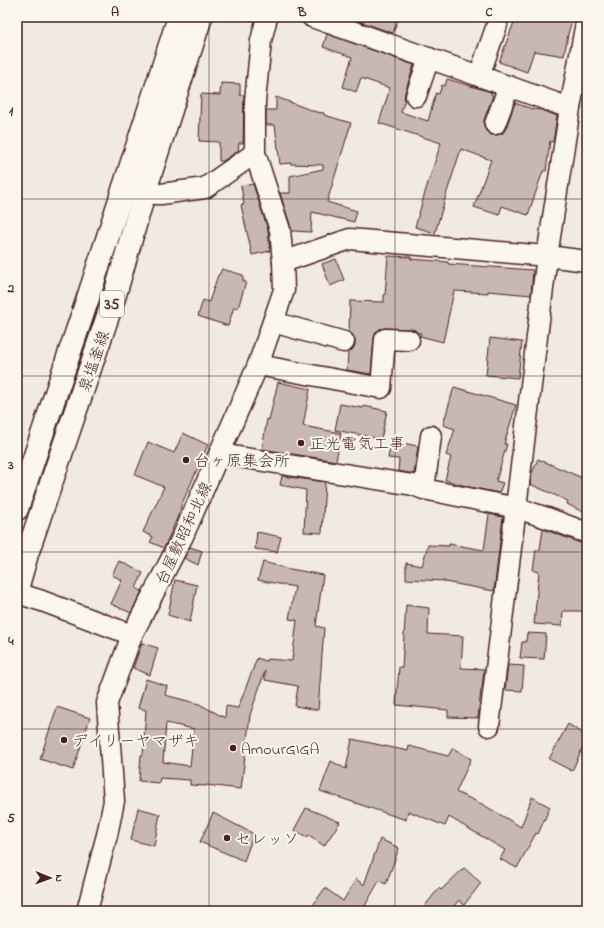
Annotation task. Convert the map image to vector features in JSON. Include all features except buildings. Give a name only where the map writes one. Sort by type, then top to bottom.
[{"type":"main road","name":"泉塩釜線","points":[[17,509],[94,280],[179,17]]},
{"type":"main road","name":"泉塩釜線","points":[[17,589],[27,554],[114,298],[144,194],[201,17]]},
{"type":"street","name":"台屋敷昭和北線","points":[[87,911],[107,835],[114,801],[108,703],[132,635],[183,536],[258,365],[284,290],[280,230],[255,152],[255,101],[261,41],[267,17]]},
{"type":"street","points":[[312,17],[570,108]]},
{"type":"street","points":[[490,726],[547,256],[570,108],[583,61],[587,17]]},
{"type":"street","points":[[479,76],[497,25]]},
{"type":"street","points":[[416,96],[429,58]]},
{"type":"street","points":[[495,124],[509,86]]},
{"type":"street","points":[[144,194],[161,194],[205,188],[255,152]]},
{"type":"street","points":[[283,262],[350,239],[547,256],[587,261]]},
{"type":"street","points":[[273,322],[344,342]]},
{"type":"street","points":[[258,365],[380,388],[385,339],[409,340]]},
{"type":"street","points":[[424,489],[431,436]]},
{"type":"street","points":[[220,454],[413,485],[424,489],[517,508],[587,534]]},
{"type":"street","points":[[17,593],[132,635]]},
{"type":"place","name":"正光電気工事","points":[[301,443]]},
{"type":"place","name":"台ヶ原集会所","points":[[186,460]]},
{"type":"place","name":"デイリーヤマザキ","points":[[64,740]]},
{"type":"place","name":"AmourGIGA","points":[[233,748]]},
{"type":"place","name":"セレッソ","points":[[227,838]]}]
